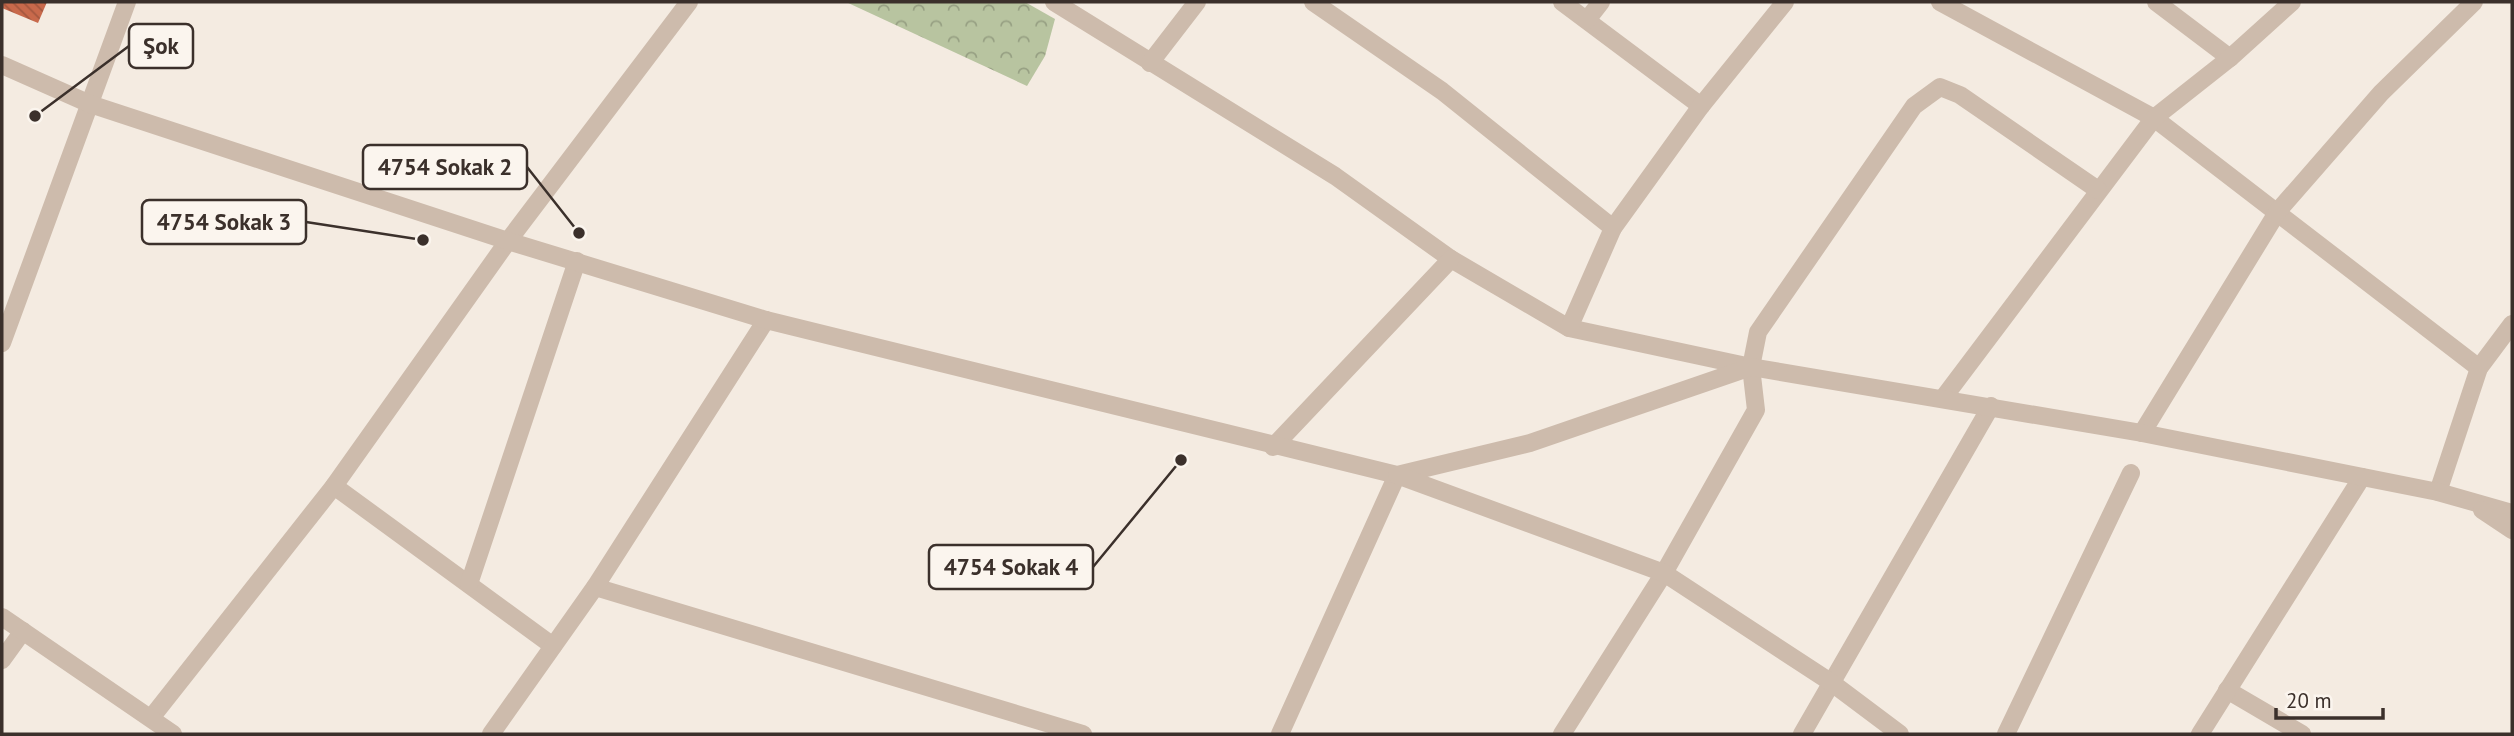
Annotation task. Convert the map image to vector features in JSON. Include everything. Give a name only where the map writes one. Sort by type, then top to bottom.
[{"type":"street","points":[[2,344],[127,2]]},
{"type":"street","points":[[150,718],[334,486],[508,241],[689,2]]},
{"type":"street","points":[[1054,2],[1335,176],[1451,259],[1569,328],[1751,367],[1944,397],[2142,433],[2438,492],[2473,505],[2512,513]]},
{"type":"street","points":[[1150,63],[1197,2]]},
{"type":"street","points":[[1313,2],[1442,91],[1613,228]]},
{"type":"street","points":[[1562,2],[1701,106]]},
{"type":"street","points":[[1587,20],[1601,2]]},
{"type":"street","points":[[1569,328],[1613,228],[1701,106],[1785,2]]},
{"type":"street","points":[[1940,2],[2154,118],[2479,368]]},
{"type":"street","points":[[2156,2],[2230,58]]},
{"type":"street","points":[[1944,397],[2154,118],[2230,58],[2292,2]]},
{"type":"street","points":[[2142,433],[2278,211],[2381,93],[2474,2]]},
{"type":"street","points":[[2,65],[90,104],[508,241],[766,320],[1273,447],[1397,475],[1664,573],[1832,683],[1900,734]]},
{"type":"street","points":[[1562,734],[1664,573],[1756,411],[1751,367],[1758,332],[1914,106],[1940,87],[1961,95],[2098,190]]},
{"type":"street","points":[[1273,447],[1451,259]]},
{"type":"street","points":[[469,584],[577,261]]},
{"type":"street","points":[[491,734],[595,587],[766,320]]},
{"type":"street","points":[[2438,492],[2479,368],[2512,324]]},
{"type":"street","points":[[1397,475],[1530,443],[1751,367]]},
{"type":"street","points":[[1802,734],[1991,406]]},
{"type":"street","points":[[2006,734],[2131,473]]},
{"type":"street","points":[[1280,734],[1397,475]]},
{"type":"street","points":[[2200,734],[2362,477]]},
{"type":"street","points":[[334,486],[553,646]]},
{"type":"street","points":[[2473,505],[2512,530]]},
{"type":"street","points":[[595,587],[1083,734]]},
{"type":"street","points":[[2,617],[173,734]]},
{"type":"street","points":[[2,660],[23,631]]},
{"type":"street","points":[[2227,690],[2302,734]]},
{"type":"green space","points":[[846,2],[1025,2],[1055,19],[1045,56],[1027,86]]},
{"type":"building","points":[[2,2],[47,2],[38,23],[2,8]]},
{"type":"place","name":"Şok","points":[[35,116]]},
{"type":"place","name":"4754 Sokak 2","points":[[579,233]]},
{"type":"place","name":"4754 Sokak 3","points":[[423,240]]},
{"type":"place","name":"4754 Sokak 4","points":[[1181,460]]}]
